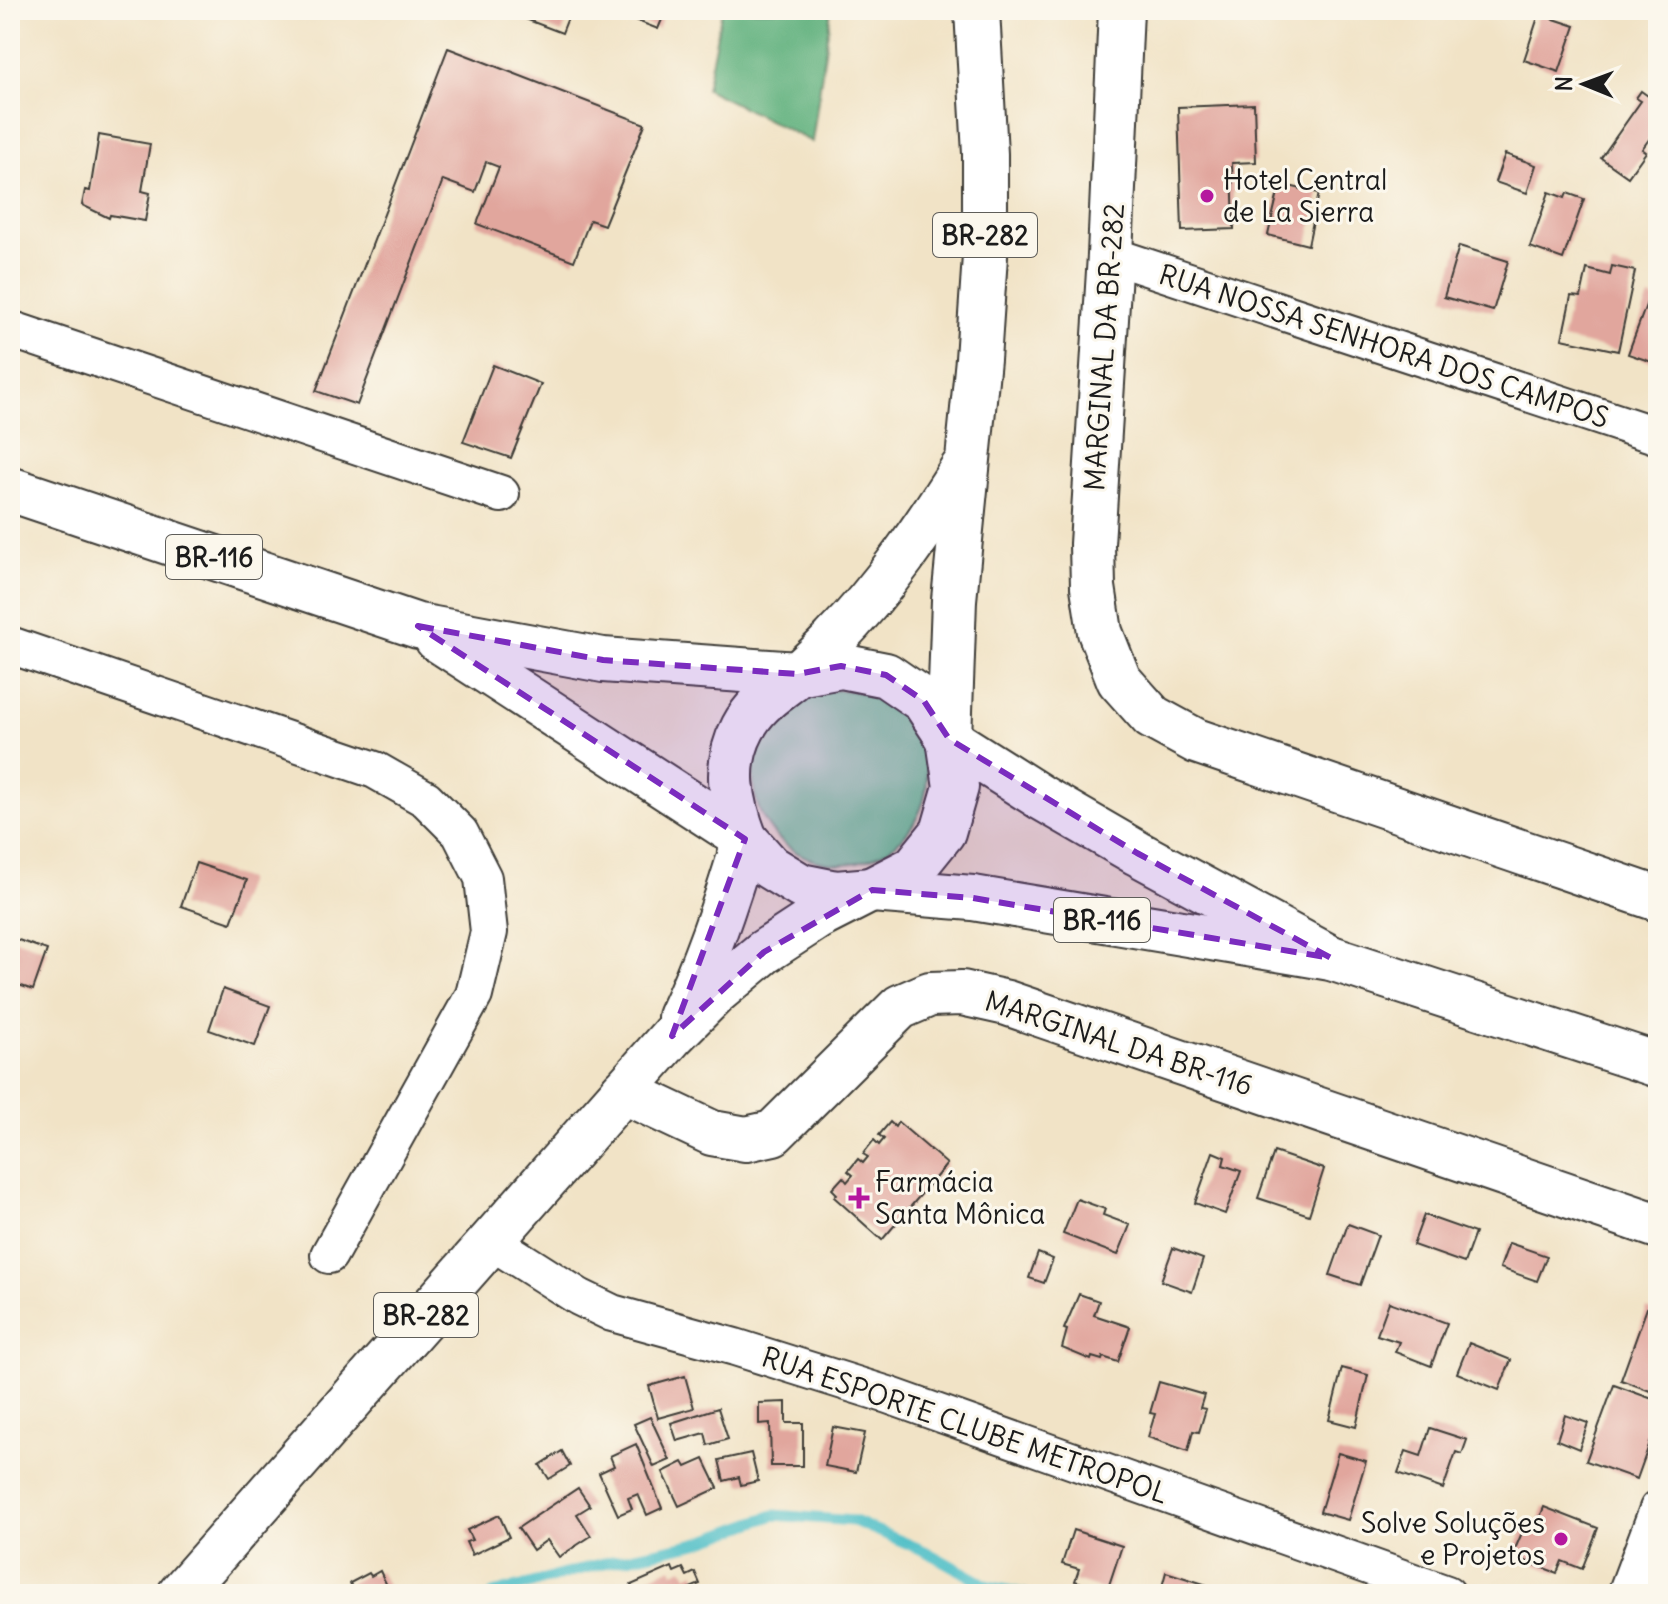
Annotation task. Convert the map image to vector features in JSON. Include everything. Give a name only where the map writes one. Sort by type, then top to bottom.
[{"type":"main road","name":"BR-282","points":[[180,1594],[623,1091],[716,992],[764,952],[816,918],[914,868],[943,832],[956,787],[949,739],[954,600],[985,256],[985,154],[977,10]]},
{"type":"main road","name":"MARGINAL DA BR-282","points":[[1121,10],[1092,544],[1093,587],[1100,632],[1119,680],[1152,717],[1196,741],[1658,899]]},
{"type":"main road","name":"BR-282","points":[[672,1036],[706,959],[745,839],[732,804],[731,765],[742,728],[765,698],[797,674],[836,637],[907,552],[967,460]]},
{"type":"main road","name":"BR-116","points":[[10,489],[418,626],[603,660],[797,674],[841,666],[886,675],[924,701],[949,739],[1137,853],[1331,958]]},
{"type":"main road","name":"BR-116","points":[[418,626],[745,839],[770,867],[801,886],[836,893],[872,890],[973,898],[1331,958],[1658,1065]]},
{"type":"main road","name":"MARGINAL DA BR-116","points":[[623,1091],[712,1133],[746,1139],[773,1133],[900,1007],[930,994],[962,993],[1007,1003],[1658,1226]]},
{"type":"street","name":"RUA NOSSA SENHORA DOS CAMPOS","points":[[1110,255],[1658,436]]},
{"type":"street","points":[[10,329],[501,494]]},
{"type":"street","points":[[10,645],[375,770],[426,799],[460,833],[483,878],[489,932],[474,995],[329,1255]]},
{"type":"street","name":"RUA ESPORTE CLUBE METROPOL","points":[[491,1241],[579,1297],[612,1313],[735,1347],[888,1395],[1447,1594]]},
{"type":"street","points":[[1626,1594],[1658,1509]]},
{"type":"highlighted area","points":[[418,626],[603,660],[797,674],[841,666],[886,675],[924,701],[949,739],[1137,853],[1331,958],[973,898],[872,890],[764,952],[672,1036],[745,839]]},
{"type":"green space","points":[[722,10],[831,10],[812,142],[706,89]]},
{"type":"green space","points":[[840,690],[873,696],[902,715],[921,744],[927,777],[921,810],[902,839],[873,858],[840,864],[807,858],[778,839],[759,810],[753,777],[759,744],[778,715],[807,696]]},
{"type":"building","points":[[502,10],[571,10],[562,33]]},
{"type":"building","points":[[609,10],[666,10],[658,29]]},
{"type":"building","points":[[1539,14],[1575,26],[1559,72],[1524,60]]},
{"type":"building","points":[[448,48],[645,124],[604,225],[590,220],[574,261],[477,224],[499,167],[486,162],[475,192],[443,180],[357,405],[316,391]]},
{"type":"building","points":[[1641,91],[1658,103],[1658,127],[1642,149],[1646,152],[1628,177],[1601,158],[1641,101],[1636,98]]},
{"type":"building","name":"Hotel Central de La Sierra","points":[[1254,104],[1256,162],[1232,163],[1234,229],[1182,231],[1178,107]]},
{"type":"building","points":[[99,135],[150,144],[142,191],[150,193],[145,221],[110,215],[109,218],[82,205],[85,190],[90,191]]},
{"type":"building","points":[[1505,154],[1536,165],[1527,193],[1495,182]]},
{"type":"building","points":[[1280,184],[1319,193],[1308,245],[1268,235]]},
{"type":"building","points":[[1549,192],[1565,198],[1567,193],[1584,199],[1563,259],[1530,247]]},
{"type":"building","points":[[1459,246],[1508,261],[1493,311],[1444,297]]},
{"type":"building","points":[[1612,266],[1635,271],[1618,351],[1562,339],[1571,296],[1581,297],[1587,269],[1610,275]]},
{"type":"building","points":[[1649,297],[1658,300],[1658,364],[1628,354]]},
{"type":"building","points":[[493,365],[541,384],[511,458],[463,442]]},
{"type":"building","points":[[196,863],[247,880],[231,923],[181,906]]},
{"type":"building","points":[[10,937],[47,950],[33,990],[10,982]]},
{"type":"building","points":[[223,989],[270,1006],[255,1046],[209,1030]]},
{"type":"building","points":[[890,1122],[895,1127],[898,1122],[947,1164],[882,1240],[834,1197],[837,1194],[832,1189],[843,1177],[847,1182],[853,1175],[848,1171],[858,1159],[863,1163],[868,1157],[863,1154],[874,1140],[879,1145],[884,1139],[879,1135]]},
{"type":"building","points":[[1213,1152],[1225,1157],[1223,1165],[1241,1171],[1225,1214],[1195,1203]]},
{"type":"building","points":[[1274,1152],[1324,1169],[1309,1215],[1258,1198]]},
{"type":"building","points":[[1077,1199],[1105,1209],[1103,1215],[1130,1225],[1118,1255],[1063,1234]]},
{"type":"building","points":[[1424,1215],[1475,1233],[1464,1263],[1413,1245]]},
{"type":"building","points":[[1348,1224],[1378,1235],[1360,1285],[1330,1275]]},
{"type":"building","points":[[1509,1243],[1547,1256],[1537,1281],[1500,1268]]},
{"type":"building","points":[[1173,1248],[1203,1259],[1192,1292],[1161,1281]]},
{"type":"building","points":[[1038,1253],[1053,1259],[1044,1283],[1029,1278]]},
{"type":"building","points":[[1079,1294],[1099,1301],[1094,1315],[1130,1327],[1118,1362],[1103,1357],[1102,1360],[1092,1357],[1091,1360],[1062,1348],[1067,1330],[1064,1329]]},
{"type":"building","points":[[1389,1302],[1447,1323],[1431,1366],[1395,1352],[1399,1342],[1377,1335]]},
{"type":"building","points":[[1647,1308],[1658,1312],[1658,1394],[1621,1380]]},
{"type":"building","points":[[1469,1343],[1511,1360],[1499,1390],[1457,1373]]},
{"type":"building","points":[[1342,1368],[1368,1375],[1356,1427],[1329,1420]]},
{"type":"building","points":[[685,1376],[694,1408],[658,1418],[649,1386]]},
{"type":"building","points":[[1159,1382],[1204,1395],[1200,1408],[1206,1409],[1199,1432],[1193,1431],[1188,1451],[1148,1437],[1155,1414],[1150,1413]]},
{"type":"building","points":[[1614,1385],[1658,1401],[1658,1420],[1637,1479],[1586,1461]]},
{"type":"building","points":[[786,1402],[786,1423],[803,1423],[803,1466],[771,1466],[770,1423],[759,1424],[759,1403]]},
{"type":"building","points":[[718,1408],[728,1439],[708,1445],[705,1433],[677,1441],[671,1423]]},
{"type":"building","points":[[1565,1415],[1588,1423],[1579,1449],[1557,1440]]},
{"type":"building","points":[[650,1417],[670,1460],[654,1467],[634,1424]]},
{"type":"building","points":[[833,1427],[865,1433],[856,1472],[825,1466]]},
{"type":"building","points":[[1430,1428],[1467,1440],[1462,1454],[1456,1452],[1443,1489],[1398,1473],[1406,1451],[1421,1456]]},
{"type":"building","points":[[636,1444],[662,1508],[647,1515],[638,1494],[628,1498],[632,1509],[618,1515],[599,1473],[614,1466],[610,1456]]},
{"type":"building","points":[[562,1451],[570,1466],[549,1479],[540,1465]]},
{"type":"building","points":[[751,1453],[758,1481],[741,1485],[739,1477],[724,1481],[719,1460]]},
{"type":"building","points":[[1338,1453],[1366,1461],[1348,1520],[1320,1512]]},
{"type":"building","points":[[704,1459],[718,1488],[679,1506],[663,1472],[683,1462],[686,1467]]},
{"type":"building","points":[[578,1488],[590,1506],[577,1514],[591,1536],[559,1557],[547,1540],[533,1550],[518,1528]]},
{"type":"building","points":[[1544,1507],[1598,1528],[1582,1569],[1562,1561],[1557,1573],[1512,1556],[1527,1521],[1537,1525]]},
{"type":"building","points":[[499,1515],[509,1537],[472,1555],[466,1542],[472,1540],[467,1530]]},
{"type":"building","points":[[1073,1530],[1122,1546],[1107,1591],[1075,1581],[1079,1569],[1062,1564]]},
{"type":"building","points":[[672,1567],[674,1572],[683,1568],[687,1576],[695,1572],[700,1584],[676,1594],[635,1594],[631,1585]]},
{"type":"building","points":[[380,1571],[391,1594],[355,1594],[350,1583]]},
{"type":"building","points":[[1166,1572],[1207,1585],[1205,1594],[1160,1594]]},
{"type":"waterway","points":[[493,1594],[604,1563],[697,1543],[774,1515],[854,1521],[925,1551],[988,1586],[1025,1594]]},
{"type":"place","name":"Hotel Central de La Sierra","points":[[1207,196]]},
{"type":"place","name":"Farmácia Santa Mônica","points":[[859,1198]]},
{"type":"place","name":"Solve Soluções e Projetos","points":[[1561,1539]]}]
